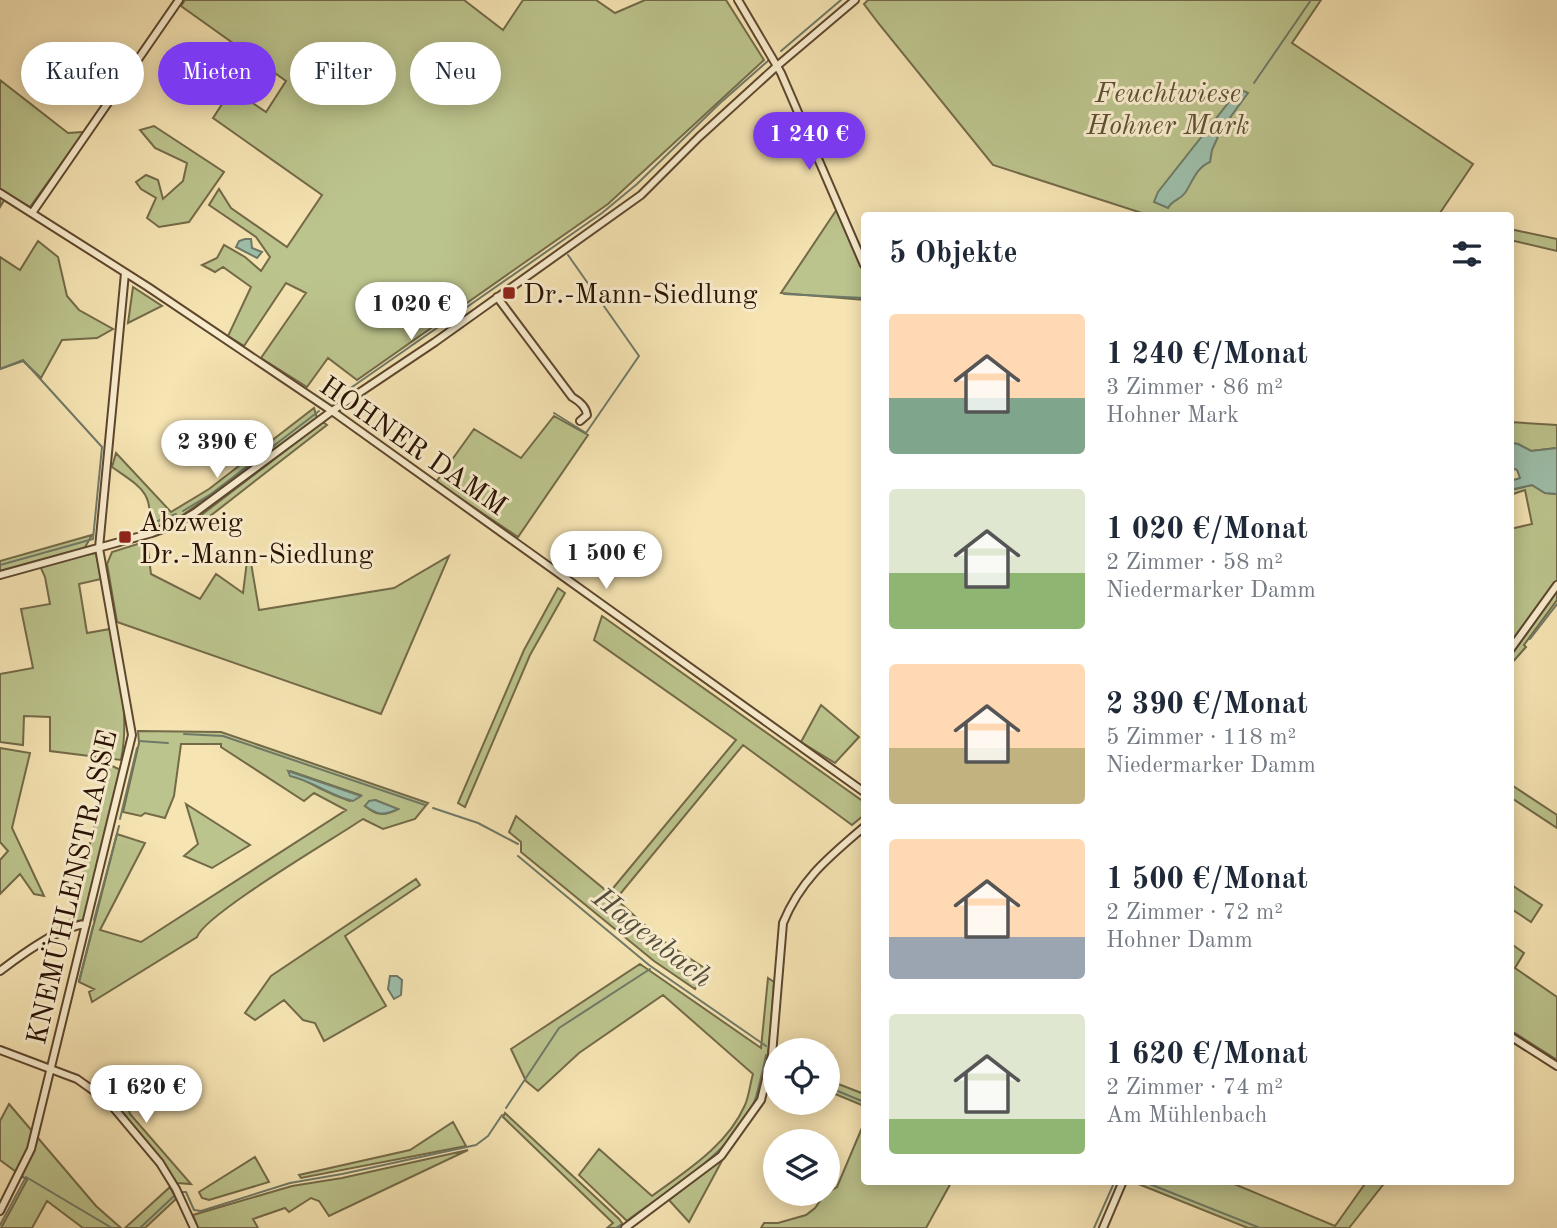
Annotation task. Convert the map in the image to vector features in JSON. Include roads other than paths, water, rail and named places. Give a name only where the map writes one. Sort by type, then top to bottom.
[{"type":"street","points":[[32,213],[179,0]]},
{"type":"street","points":[[738,0],[777,66],[861,258]]},
{"type":"street","points":[[0,575],[176,524],[332,411],[435,342],[641,195],[699,137],[855,0]]},
{"type":"street","name":"HOHNER DAMM","points":[[0,193],[125,272],[332,411],[861,790]]},
{"type":"street","name":"KNEMÜHLENSTRASSE","points":[[0,1212],[32,1149],[132,735],[99,548],[125,272]]},
{"type":"street","points":[[497,297],[572,397],[580,401],[587,410],[587,415],[580,421]]},
{"type":"street","points":[[1514,644],[1557,585]]},
{"type":"street","points":[[625,1228],[721,1156],[761,1100],[772,1055],[783,923],[790,906],[816,868],[861,830]]},
{"type":"street","points":[[0,971],[26,950],[86,923]]},
{"type":"street","points":[[1514,1039],[1557,1066]]},
{"type":"street","points":[[0,1050],[90,1087],[108,1101],[160,1163],[176,1189],[194,1228]]},
{"type":"street","points":[[1103,1228],[1121,1185]]},
{"type":"waterway","points":[[781,51],[841,0]]},
{"type":"waterway","points":[[1254,83],[1311,0]]},
{"type":"waterway","points":[[332,401],[602,213],[637,184],[719,104],[769,60]]},
{"type":"waterway","points":[[554,413],[586,433],[639,356],[568,255]]},
{"type":"waterway","points":[[784,294],[861,298]]},
{"type":"waterway","points":[[0,369],[23,360],[102,447],[93,539]]},
{"type":"waterway","points":[[183,511],[211,494],[319,411]]},
{"type":"waterway","points":[[142,527],[176,514]]},
{"type":"waterway","points":[[0,565],[93,539]]},
{"type":"waterway","points":[[1530,639],[1557,604]]},
{"type":"waterway","name":"Hagenbach","points":[[184,734],[223,736],[425,805]]},
{"type":"waterway","name":"Hagenbach","points":[[139,741],[168,743]]},
{"type":"waterway","name":"Hagenbach","points":[[120,819],[137,748]]},
{"type":"waterway","name":"Hagenbach","points":[[433,808],[478,823],[518,844]]},
{"type":"waterway","name":"Hagenbach","points":[[94,920],[119,826]]},
{"type":"waterway","name":"Hagenbach","points":[[518,856],[649,965],[763,1044]]},
{"type":"waterway","name":"Hagenbach","points":[[79,981],[93,926]]},
{"type":"waterway","points":[[506,1108],[559,1028],[650,969]]},
{"type":"waterway","points":[[628,1220],[701,1166],[734,1134],[756,1097],[763,1068]]},
{"type":"waterway","name":"Hagenbach","points":[[840,1092],[861,1101]]},
{"type":"waterway","points":[[181,1192],[186,1192],[194,1210],[201,1211],[290,1183],[476,1145],[488,1136],[502,1115]]},
{"type":"waterway","points":[[0,1225],[26,1177],[112,1228]]},
{"type":"waterway","points":[[1094,1228],[1113,1185]]},
{"type":"waterway","name":"Hagenbach","points":[[1152,1185],[1260,1228]]},
{"type":"waterway","points":[[140,1228],[174,1196]]},
{"type":"waterway","points":[[616,1228],[622,1224]]},
{"type":"place","name":"Dr.-Mann-Siedlung","points":[[509,293]]},
{"type":"place","name":"Abzweig Dr.-Mann-Siedlung","points":[[125,537]]},
{"type":"park label","name":"Feuchtwiese Hohner Mark","points":[[1168,108]]}]
